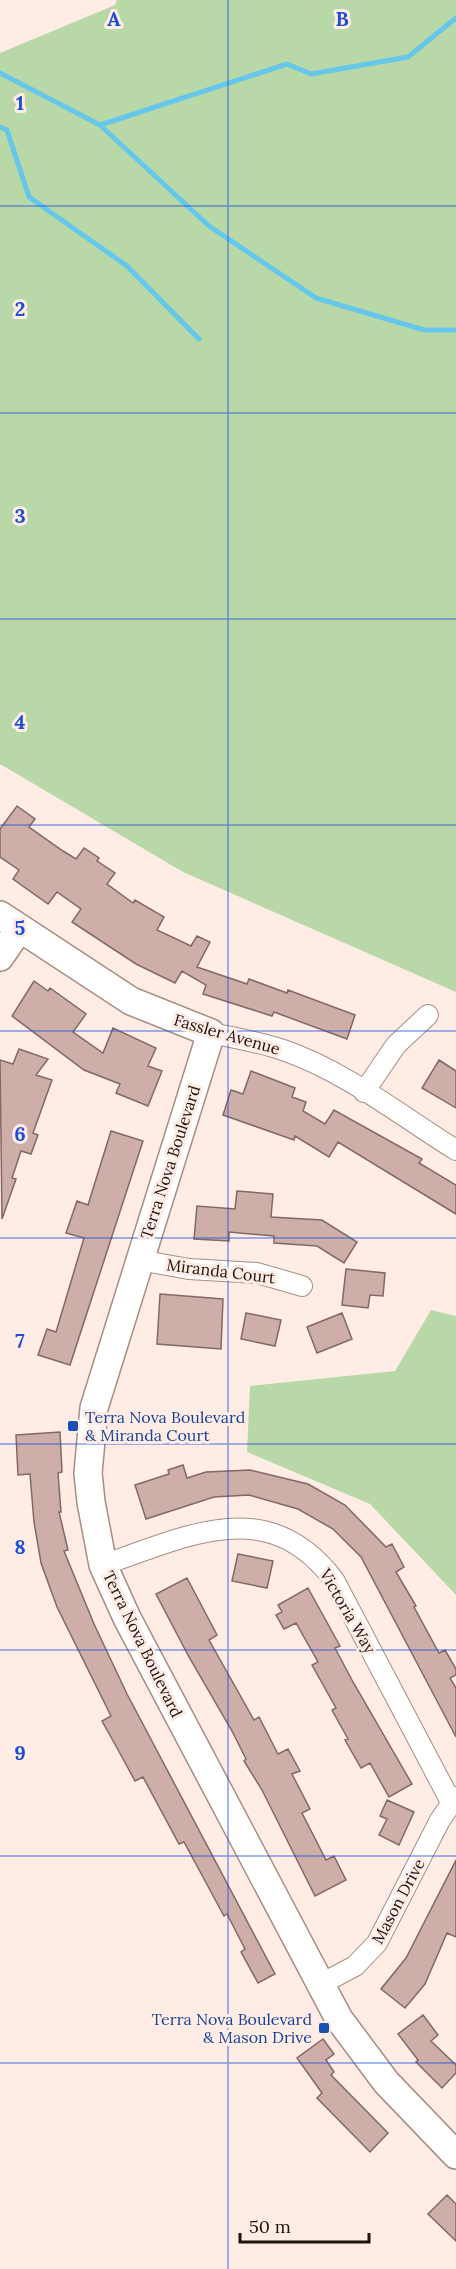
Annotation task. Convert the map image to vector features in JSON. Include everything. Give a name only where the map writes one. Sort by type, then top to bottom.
[{"type":"street","points":[[0,957],[10,922]]},
{"type":"street","name":"Fassler Avenue","points":[[10,922],[131,1001],[211,1033],[285,1050],[333,1072],[456,1150]]},
{"type":"street","points":[[364,1092],[396,1045],[428,1016]]},
{"type":"street","name":"Terra Nova Boulevard","points":[[211,1033],[102,1375],[90,1443],[91,1502],[103,1564],[127,1618],[319,1985],[355,2042],[386,2082],[456,2156]]},
{"type":"street","name":"Miranda Court","points":[[139,1260],[189,1269],[257,1273],[302,1286]]},
{"type":"street","name":"Victoria Way","points":[[103,1564],[218,1528],[247,1528],[275,1534],[299,1544],[319,1560],[334,1580],[454,1799]]},
{"type":"street","name":"Mason Drive","points":[[319,1985],[355,1966],[377,1943],[454,1799]]},
{"type":"green space","points":[[117,0],[456,0],[456,992],[183,872],[0,764],[0,53],[115,5]]},
{"type":"green space","points":[[431,1310],[456,1316],[456,1595],[370,1504],[247,1452],[250,1386],[395,1371]]},
{"type":"building","points":[[17,806],[35,819],[29,827],[63,851],[76,859],[84,848],[99,858],[97,861],[115,873],[107,884],[133,903],[135,900],[164,917],[157,930],[191,946],[197,936],[210,942],[197,967],[247,984],[249,979],[287,993],[288,990],[355,1015],[347,1039],[274,1012],[272,1016],[203,994],[206,985],[182,971],[175,983],[136,964],[72,922],[81,909],[57,892],[48,904],[13,879],[19,870],[0,857],[0,829]]},
{"type":"building","points":[[34,981],[48,991],[50,988],[86,1014],[73,1032],[103,1053],[113,1028],[156,1048],[148,1066],[162,1071],[148,1106],[116,1093],[120,1084],[84,1070],[12,1016]]},
{"type":"building","points":[[19,1049],[48,1059],[36,1075],[52,1080],[33,1133],[38,1135],[31,1154],[21,1151],[12,1178],[16,1179],[2,1219],[0,1060],[13,1064]]},
{"type":"building","points":[[439,1060],[456,1071],[456,1108],[422,1088]]},
{"type":"building","points":[[251,1071],[295,1088],[292,1097],[306,1102],[303,1111],[325,1124],[334,1110],[422,1159],[419,1163],[456,1185],[456,1214],[338,1142],[329,1157],[295,1136],[294,1140],[223,1115],[231,1090],[243,1094]]},
{"type":"building","points":[[111,1131],[143,1141],[70,1365],[38,1355],[47,1329],[56,1332],[84,1238],[66,1233],[77,1201],[88,1205]]},
{"type":"building","points":[[237,1191],[273,1194],[271,1217],[322,1220],[357,1242],[344,1263],[317,1246],[274,1243],[274,1236],[229,1232],[229,1241],[194,1239],[197,1206],[235,1209]]},
{"type":"building","points":[[346,1269],[385,1273],[383,1296],[370,1295],[368,1308],[342,1305]]},
{"type":"building","points":[[160,1294],[223,1299],[221,1349],[157,1344]]},
{"type":"building","points":[[246,1313],[281,1320],[275,1346],[241,1339]]},
{"type":"building","points":[[342,1313],[352,1339],[317,1353],[307,1327]]},
{"type":"building","points":[[60,1432],[62,1472],[58,1473],[61,1512],[59,1512],[68,1550],[64,1551],[94,1624],[127,1694],[275,1974],[258,1983],[241,1952],[245,1949],[227,1914],[224,1916],[184,1842],[179,1844],[143,1777],[135,1781],[102,1721],[111,1716],[57,1607],[41,1563],[34,1522],[30,1474],[18,1475],[16,1435]]},
{"type":"building","points":[[183,1465],[187,1478],[206,1472],[250,1470],[308,1484],[345,1505],[386,1547],[392,1544],[404,1567],[396,1572],[439,1653],[445,1650],[456,1669],[456,1675],[450,1678],[456,1688],[456,1737],[361,1557],[333,1529],[298,1509],[249,1495],[214,1497],[146,1519],[135,1485],[169,1474],[168,1470]]},
{"type":"building","points":[[238,1554],[273,1561],[267,1588],[232,1581]]},
{"type":"building","points":[[187,1578],[217,1635],[209,1640],[254,1720],[259,1717],[278,1754],[288,1749],[300,1771],[292,1774],[310,1809],[302,1813],[326,1860],[334,1856],[346,1880],[315,1896],[262,1790],[244,1761],[246,1759],[232,1731],[156,1594]]},
{"type":"building","points":[[308,1588],[340,1646],[335,1648],[353,1682],[412,1784],[389,1797],[370,1763],[361,1768],[345,1740],[348,1739],[332,1710],[336,1708],[312,1665],[318,1662],[296,1623],[284,1629],[276,1615],[282,1612],[278,1605]]},
{"type":"building","points":[[387,1800],[414,1812],[399,1845],[379,1835],[387,1819],[380,1816]]},
{"type":"building","points":[[456,1860],[456,1937],[447,1933],[425,1984],[405,2008],[381,1989],[406,1958]]},
{"type":"building","points":[[423,2015],[438,2035],[431,2041],[456,2065],[456,2073],[442,2088],[416,2062],[418,2060],[398,2034]]},
{"type":"building","points":[[323,2039],[334,2054],[326,2060],[334,2072],[331,2075],[388,2133],[370,2152],[317,2098],[322,2093],[297,2058]]},
{"type":"building","points":[[447,2195],[456,2204],[456,2241],[428,2214]]},
{"type":"waterway","points":[[100,125],[287,64],[311,74],[408,57],[456,18]]},
{"type":"waterway","points":[[0,73],[100,125],[209,226],[316,298],[424,330],[456,330]]},
{"type":"waterway","points":[[0,127],[7,130],[29,197],[127,266],[199,339]]},
{"type":"place","name":"Terra Nova Boulevard & Miranda Court","points":[[73,1426]]},
{"type":"place","name":"Terra Nova Boulevard & Mason Drive","points":[[324,2028]]}]
